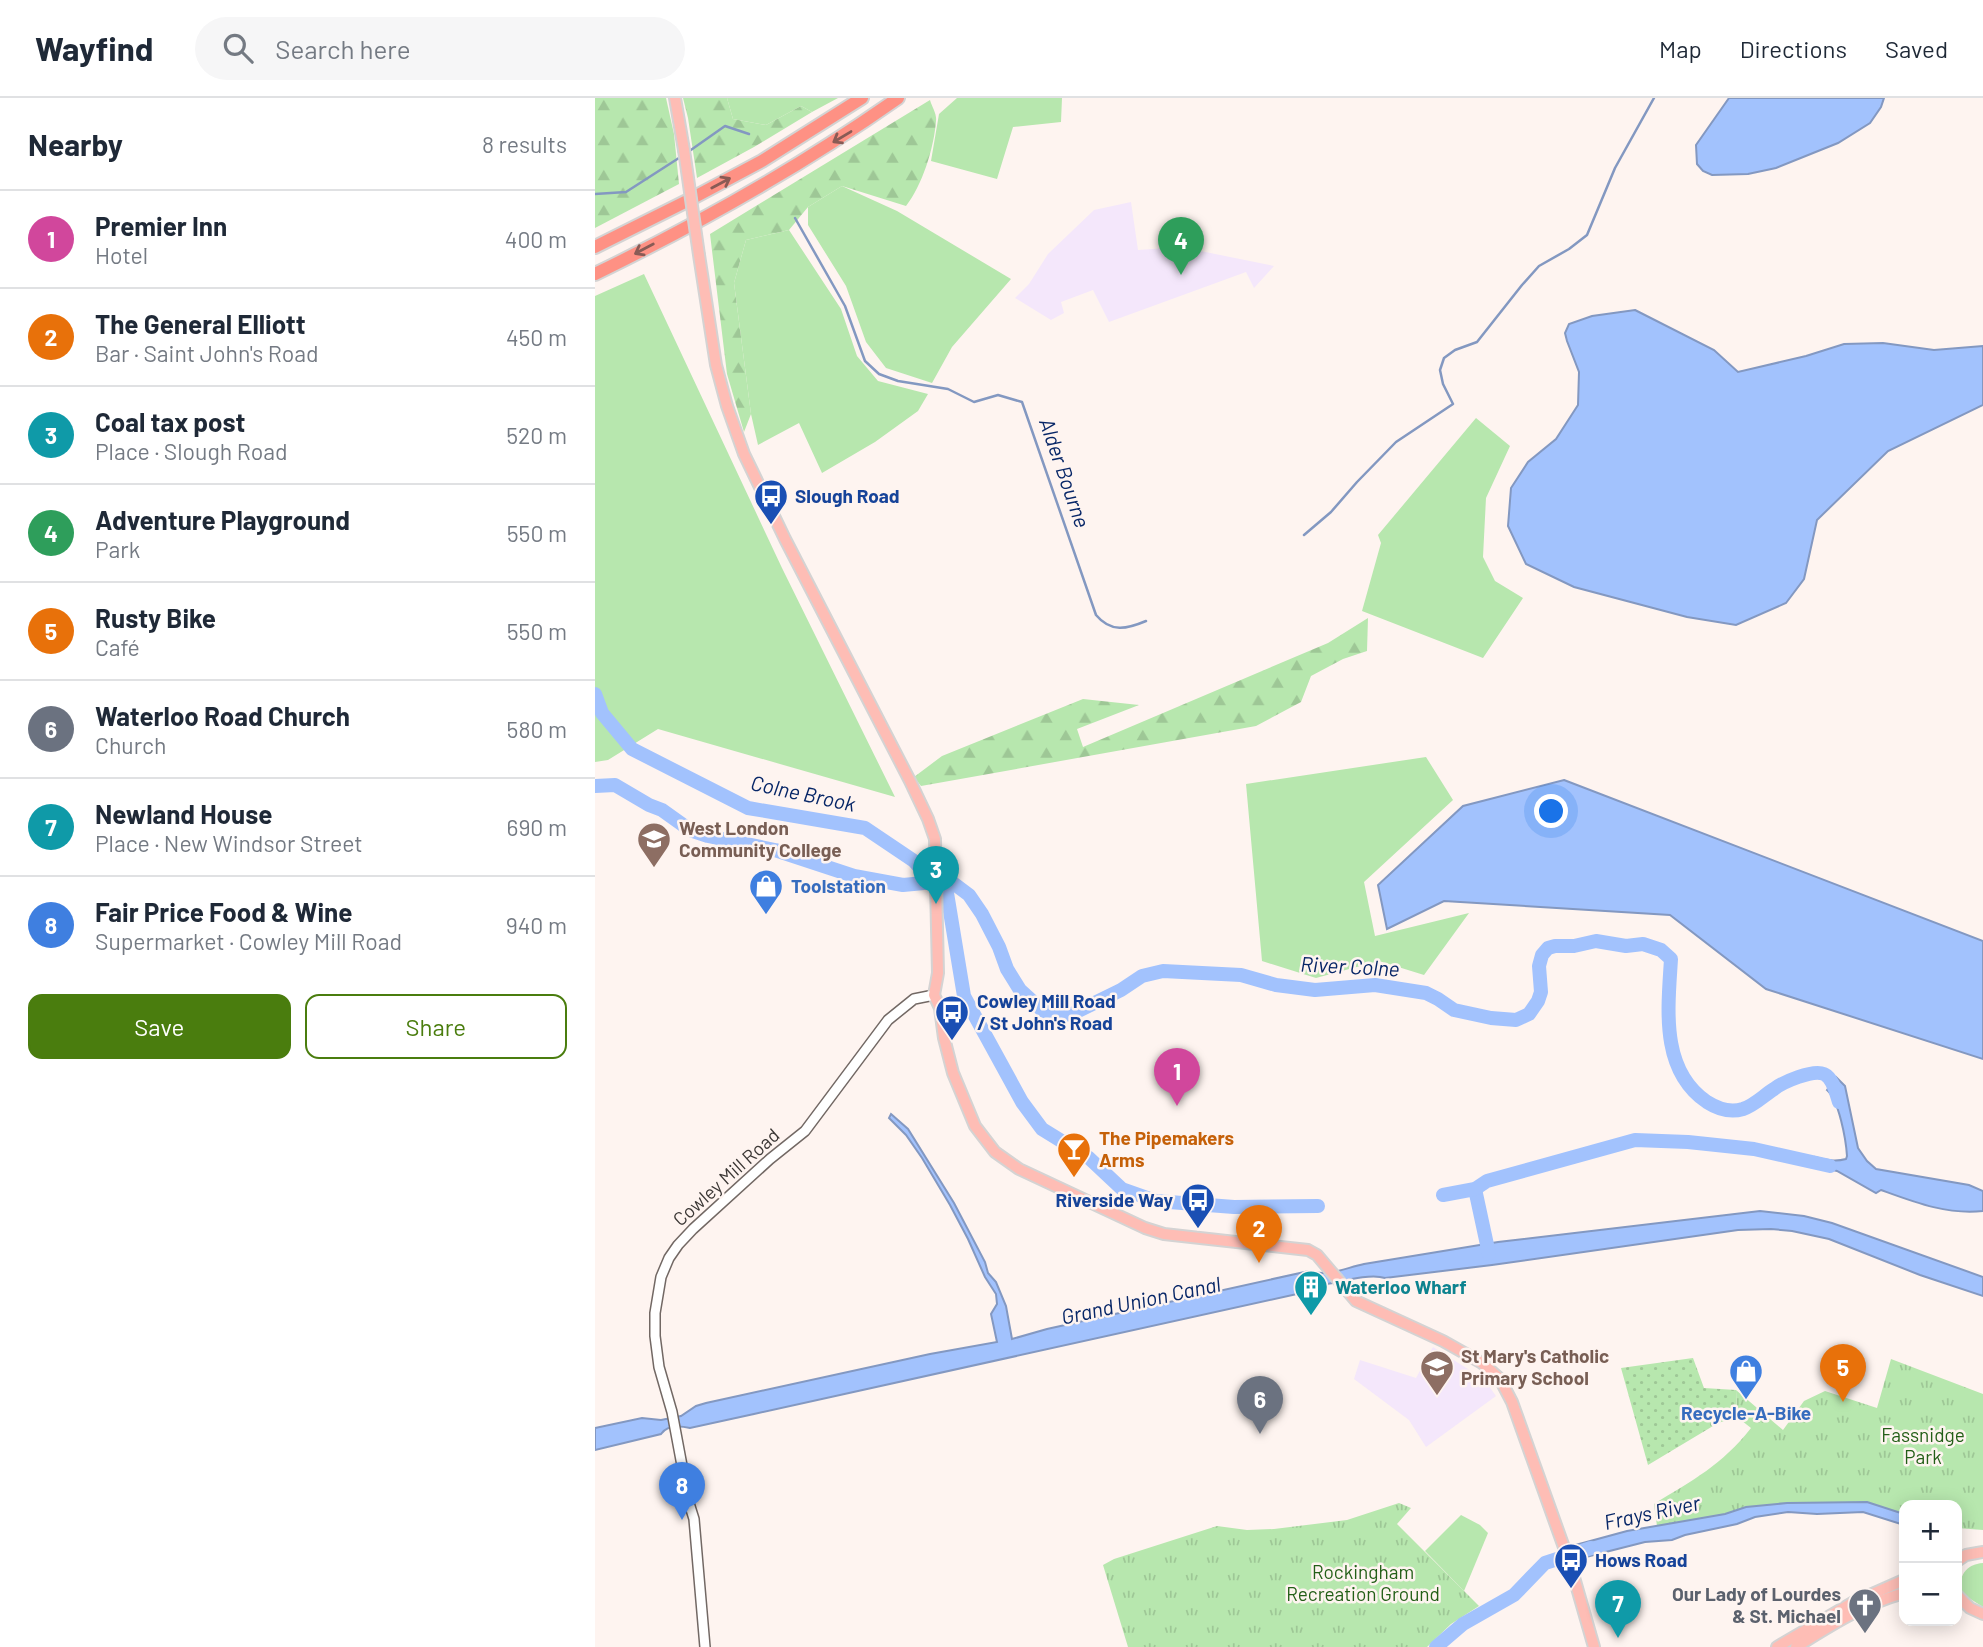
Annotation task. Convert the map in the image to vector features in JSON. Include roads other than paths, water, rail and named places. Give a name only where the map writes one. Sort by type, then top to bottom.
[{"type":"highway","points":[[595,247],[762,161],[862,98]]},
{"type":"highway","points":[[595,274],[759,187],[852,131],[898,98]]},
{"type":"main road","points":[[675,98],[716,365],[727,406],[744,453],[779,527],[879,719],[928,819],[935,839],[938,973],[935,995],[949,1057],[975,1126],[995,1152],[1019,1169],[1145,1228],[1164,1234],[1308,1250],[1317,1255],[1356,1301],[1482,1363],[1500,1379],[1512,1402],[1570,1563],[1594,1647]]},
{"type":"main road","points":[[1962,1559],[1972,1553],[1983,1552]]},
{"type":"main road","points":[[1777,1647],[1852,1603],[1899,1582]]},
{"type":"main road","points":[[1796,1647],[1844,1617],[1899,1595]]},
{"type":"main road","points":[[1962,1600],[1970,1608]]},
{"type":"main road","points":[[1962,1604],[1983,1615]]},
{"type":"street","name":"Cowley Mill Road","points":[[705,1647],[694,1519],[688,1503],[676,1430],[659,1367],[655,1324],[661,1277],[678,1245],[805,1130],[888,1020],[914,999],[935,995]]},
{"type":"water","points":[[1729,98],[1884,98],[1870,123],[1838,143],[1776,168],[1748,174],[1712,175],[1697,164],[1696,145]]},
{"type":"water","points":[[1635,310],[1714,350],[1738,372],[1844,344],[1883,343],[1934,350],[1983,346],[1983,405],[1888,451],[1817,520],[1804,579],[1786,603],[1736,625],[1687,617],[1574,587],[1526,564],[1508,526],[1511,488],[1528,462],[1556,439],[1578,405],[1579,372],[1565,333],[1569,324],[1592,316]]},
{"type":"water","points":[[1564,780],[1983,941],[1983,1059],[1766,989],[1670,915],[1444,901],[1387,929],[1378,885],[1463,806]]},
{"type":"water","points":[[1836,1077],[1845,1086],[1858,1148],[1867,1161],[1876,1169],[1969,1185],[1983,1191],[1983,1211],[1944,1209],[1881,1190],[1876,1193],[1837,1171],[1812,1165],[1815,1157],[1838,1160],[1846,1159],[1847,1156],[1838,1111],[1827,1090]]},
{"type":"water","points":[[891,1114],[908,1129],[954,1203],[985,1262],[988,1273],[996,1282],[1006,1306],[1012,1339],[1309,1271],[1330,1272],[1498,1242],[1760,1211],[1804,1216],[1832,1223],[1983,1277],[1983,1296],[1920,1275],[1829,1239],[1792,1231],[1738,1230],[1492,1265],[1385,1278],[1372,1276],[1349,1279],[1328,1284],[1324,1288],[690,1428],[670,1428],[661,1434],[595,1450],[595,1428],[642,1418],[661,1420],[681,1416],[706,1403],[997,1342],[991,1314],[997,1304],[996,1294],[950,1205],[906,1135],[889,1118]]},
{"type":"water","points":[[1867,1502],[1899,1512],[1899,1523],[1863,1512],[1788,1512],[1755,1517],[1672,1540],[1645,1542],[1578,1559],[1572,1546],[1627,1531],[1725,1514],[1746,1507],[1787,1503]]},
{"type":"waterway","name":"Alder Bourne","points":[[1304,535],[1331,512],[1396,442],[1453,404],[1443,384],[1440,370],[1444,358],[1455,350],[1477,342],[1539,266],[1587,235],[1615,168],[1654,98]]},
{"type":"waterway","name":"Alder Bourne","points":[[688,152],[725,126],[749,134]]},
{"type":"waterway","name":"Alder Bourne","points":[[595,194],[626,192],[682,156]]},
{"type":"waterway","name":"Alder Bourne","points":[[795,218],[845,306],[865,361],[879,374],[898,381],[948,389],[974,402],[998,395],[1022,402],[1096,615],[1107,625],[1119,628],[1146,621]]},
{"type":"waterway","name":"River Colne","points":[[595,694],[602,713],[632,749],[748,808],[865,828],[914,861],[926,875],[945,881],[964,996],[1022,1102],[1042,1129],[1089,1158],[1122,1189],[1156,1201],[1234,1207],[1318,1206]]},
{"type":"waterway","name":"River Colne","points":[[595,786],[615,785],[662,810],[690,830],[775,850],[854,876],[903,885],[945,881],[953,883],[969,895],[982,914],[1007,969],[1020,990],[1042,1010],[1057,1016],[1072,1014],[1121,990],[1142,976],[1163,971],[1241,975],[1276,985],[1315,990],[1375,985],[1426,993],[1454,1010],[1516,1020],[1529,1014],[1538,1001],[1541,992],[1539,966],[1542,955],[1548,948],[1596,941],[1626,946],[1643,944],[1661,950],[1671,959],[1669,1018],[1674,1056],[1692,1089],[1707,1102],[1724,1110],[1743,1109],[1784,1083],[1819,1073],[1830,1079],[1839,1102]]},
{"type":"waterway","name":"River Colne","points":[[1443,1195],[1475,1189],[1487,1181],[1635,1140],[1754,1149],[1830,1166]]},
{"type":"waterway","points":[[1475,1189],[1489,1254]]},
{"type":"waterway","name":"Frays River","points":[[1436,1647],[1463,1624],[1514,1595],[1545,1563],[1591,1548]]},
{"type":"place","name":"Adventure Playground","points":[[1181,275]]},
{"type":"place","name":"Slough Road","points":[[771,526]]},
{"type":"place","name":"West London Community College","points":[[654,869]]},
{"type":"place","name":"Coal tax post","points":[[936,904]]},
{"type":"place","name":"Toolstation","points":[[766,916]]},
{"type":"place","name":"Cowley Mill Road / St John's Road","points":[[952,1042]]},
{"type":"place","name":"Premier Inn","points":[[1177,1106]]},
{"type":"place","name":"The Pipemakers Arms","points":[[1074,1179]]},
{"type":"place","name":"Riverside Way","points":[[1198,1230]]},
{"type":"place","name":"The General Elliott","points":[[1259,1263]]},
{"type":"place","name":"Waterloo Wharf","points":[[1311,1317]]},
{"type":"place","name":"St Mary's Catholic Primary School","points":[[1437,1397]]},
{"type":"place","name":"Recycle-A-Bike","points":[[1746,1401]]},
{"type":"place","name":"Rusty Bike","points":[[1843,1402]]},
{"type":"place","name":"Waterloo Road Church","points":[[1260,1434]]},
{"type":"place","name":"Fair Price Food & Wine","points":[[682,1520]]},
{"type":"place","name":"Hows Road","points":[[1571,1590]]},
{"type":"place","name":"Our Lady of Lourdes & St. Michael","points":[[1865,1635]]},
{"type":"place","name":"Newland House","points":[[1618,1638]]},
{"type":"water label","name":"Colne Brook","points":[[803,794]]},
{"type":"water label","name":"Grand Union Canal","points":[[1141,1301]]},
{"type":"park label","name":"Fassnidge Park","points":[[1923,1446]]},
{"type":"park label","name":"Rockingham Recreation Ground","points":[[1363,1583]]}]
